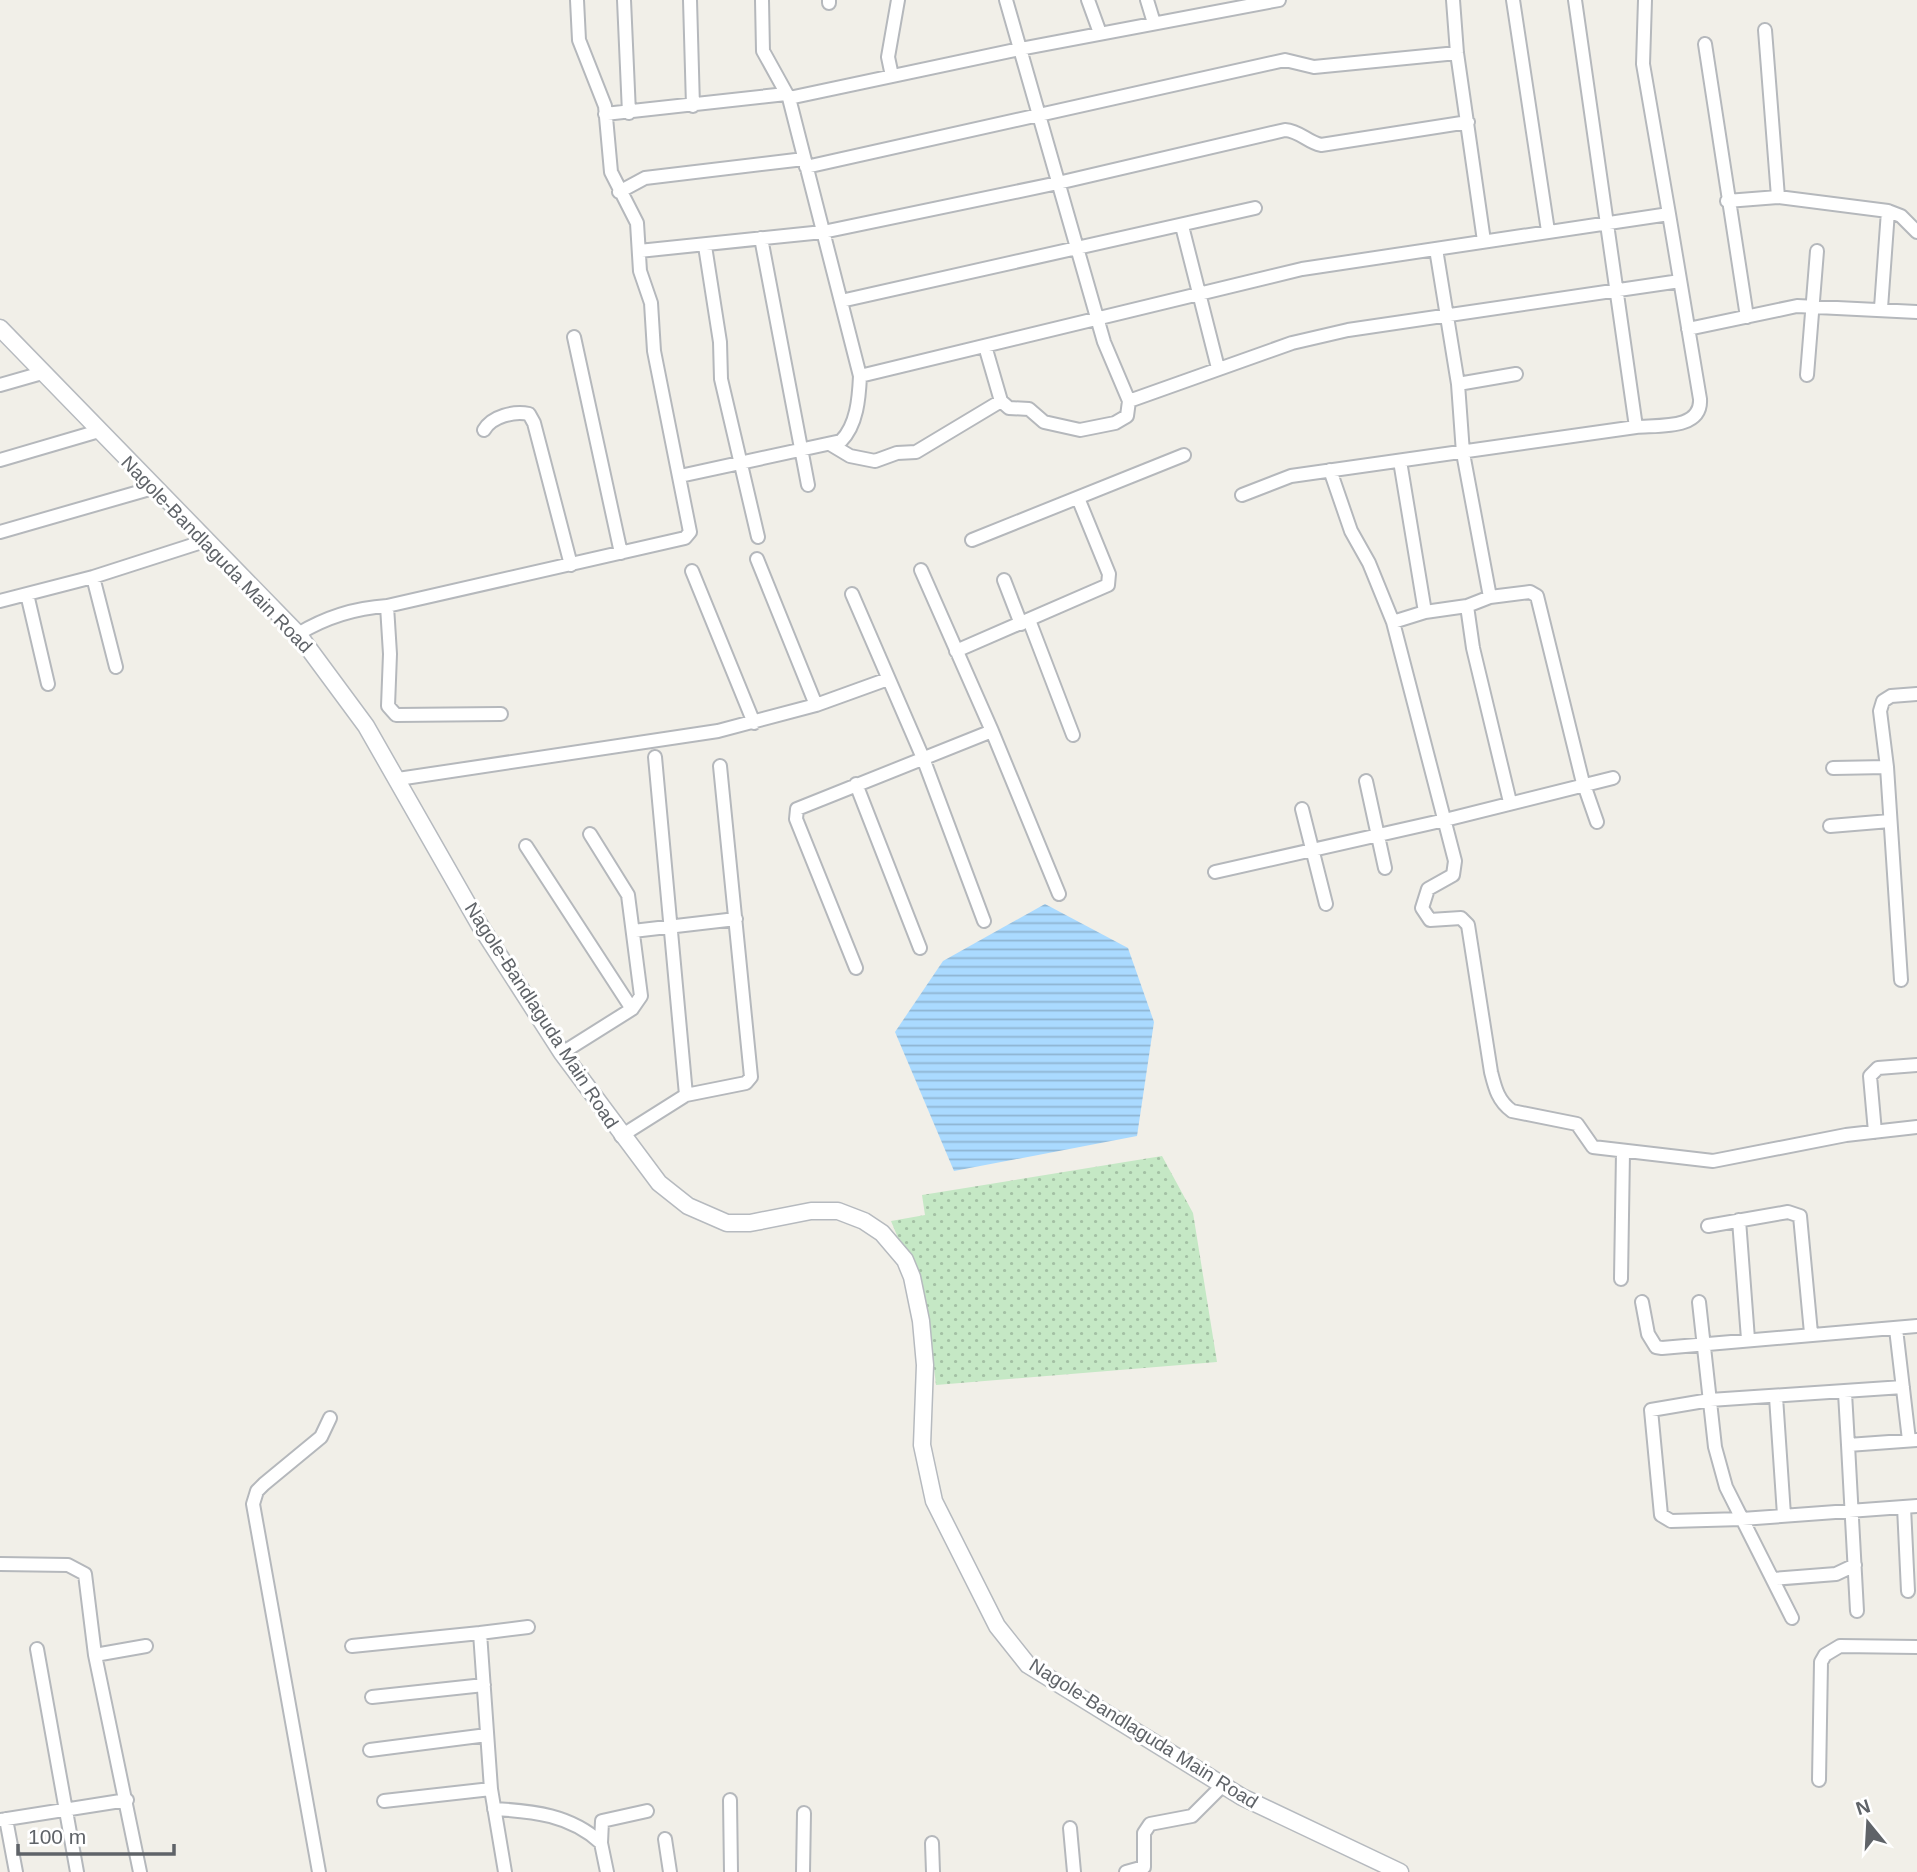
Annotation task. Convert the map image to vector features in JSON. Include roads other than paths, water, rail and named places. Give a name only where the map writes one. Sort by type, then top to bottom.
[{"type":"street","points":[[299,634],[318,622],[354,610],[387,606],[571,565],[685,538],[690,531],[654,351],[651,303],[640,271],[637,223],[611,172],[601,92],[579,40],[577,0]]},
{"type":"street","points":[[624,0],[629,113]]},
{"type":"street","points":[[690,0],[693,106]]},
{"type":"street","points":[[680,476],[841,441],[850,432],[860,376],[787,96],[763,51],[762,0]]},
{"type":"street","points":[[892,76],[888,57],[898,0]]},
{"type":"street","points":[[985,346],[1001,401],[1009,408],[1029,410],[1044,422],[1080,430],[1115,423],[1127,416],[1129,401],[1097,318],[1006,0]]},
{"type":"street","points":[[1088,0],[1100,33]]},
{"type":"street","points":[[1147,0],[1154,23]]},
{"type":"street","points":[[605,114],[787,96],[1279,0]]},
{"type":"street","points":[[1453,0],[1457,53],[1484,241]]},
{"type":"street","points":[[1513,0],[1548,231]]},
{"type":"street","points":[[1574,0],[1636,427]]},
{"type":"street","points":[[1242,495],[1291,476],[1636,427],[1684,423],[1698,413],[1700,399],[1643,64],[1645,0]]},
{"type":"street","points":[[1765,30],[1778,197]]},
{"type":"street","points":[[1705,44],[1727,201],[1747,317]]},
{"type":"street","points":[[620,192],[645,178],[805,163],[1040,116],[1284,60],[1314,67],[1457,53]]},
{"type":"street","points":[[639,251],[823,232],[1058,183],[1285,130],[1297,131],[1312,143],[1321,145],[1468,122]]},
{"type":"street","points":[[1727,201],[1778,197],[1888,211],[1901,216],[1917,232]]},
{"type":"street","points":[[841,302],[1255,208]]},
{"type":"street","points":[[1881,308],[1888,211]]},
{"type":"street","points":[[860,376],[1302,269],[1606,221],[1669,214]]},
{"type":"street","points":[[1182,226],[1218,368]]},
{"type":"street","points":[[761,238],[808,485]]},
{"type":"street","points":[[705,246],[720,342],[721,379],[758,537]]},
{"type":"street","points":[[1436,249],[1458,384],[1463,453],[1490,597]]},
{"type":"street","points":[[1807,375],[1815,305],[1817,251]]},
{"type":"street","points":[[1129,401],[1292,343],[1348,330],[1680,281]]},
{"type":"street","points":[[1688,329],[1785,307],[1815,305],[1917,312]]},
{"type":"street","name":"Nagole-Bandlaguda Main Road","points":[[0,328],[153,488],[299,634],[333,678],[398,779],[479,924],[562,1053],[621,1136],[659,1183],[707,1216],[727,1223],[750,1223],[789,1214],[838,1211],[864,1221],[894,1245],[912,1277],[921,1321],[925,1365],[922,1445],[934,1501],[997,1626],[1028,1665],[1223,1785],[1400,1872]]},
{"type":"street","points":[[573,337],[621,553]]},
{"type":"street","points":[[0,385],[42,373]]},
{"type":"street","points":[[1458,384],[1516,374]]},
{"type":"street","points":[[830,444],[850,456],[875,461],[897,453],[916,452],[1001,401]]},
{"type":"street","points":[[484,430],[493,419],[520,413],[529,414],[534,423],[571,565]]},
{"type":"street","points":[[0,460],[99,431]]},
{"type":"street","points":[[972,540],[1184,455]]},
{"type":"street","points":[[1400,461],[1425,612]]},
{"type":"street","points":[[1330,470],[1351,531],[1369,563],[1393,622],[1446,820],[1456,870],[1453,875],[1428,889],[1422,908],[1430,920],[1461,918],[1468,925],[1491,1072],[1500,1100],[1512,1111],[1577,1124],[1593,1147],[1713,1161],[1917,1127]]},
{"type":"street","points":[[0,532],[153,488]]},
{"type":"street","points":[[956,651],[1104,589],[1110,580],[1079,498]]},
{"type":"street","points":[[0,601],[93,577],[205,541]]},
{"type":"street","points":[[757,559],[816,705]]},
{"type":"street","points":[[921,570],[992,731],[1059,894]]},
{"type":"street","points":[[692,571],[754,723]]},
{"type":"street","points":[[93,577],[116,667]]},
{"type":"street","points":[[1004,580],[1025,622],[1073,735]]},
{"type":"street","points":[[1393,622],[1425,612],[1467,607],[1490,597],[1530,592],[1537,596],[1585,785],[1597,822]]},
{"type":"street","points":[[27,594],[48,684]]},
{"type":"street","points":[[852,594],[923,758],[984,921]]},
{"type":"street","points":[[387,606],[390,654],[388,706],[396,715],[502,714]]},
{"type":"street","points":[[1467,607],[1473,648],[1510,802]]},
{"type":"street","points":[[398,779],[754,723],[816,705],[888,679]]},
{"type":"street","points":[[1901,980],[1887,767],[1880,705],[1891,696],[1917,694]]},
{"type":"street","points":[[856,968],[795,814],[804,805],[992,731]]},
{"type":"street","points":[[655,757],[686,1095]]},
{"type":"street","points":[[621,1136],[686,1095],[746,1083],[751,1077],[720,766]]},
{"type":"street","points":[[1833,768],[1887,767]]},
{"type":"street","points":[[1216,872],[1446,820],[1613,778]]},
{"type":"street","points":[[1366,781],[1385,867]]},
{"type":"street","points":[[856,784],[920,948]]},
{"type":"street","points":[[1301,809],[1326,904]]},
{"type":"street","points":[[1830,826],[1890,821]]},
{"type":"street","points":[[562,1053],[639,1002],[641,986],[634,931],[624,887],[590,834]]},
{"type":"street","points":[[526,846],[632,1009]]},
{"type":"street","points":[[634,931],[736,919]]},
{"type":"street","points":[[1875,1132],[1870,1076],[1878,1068],[1917,1065]]},
{"type":"street","points":[[1621,1279],[1623,1152]]},
{"type":"street","points":[[1708,1226],[1788,1212],[1800,1216],[1811,1333]]},
{"type":"street","points":[[1739,1220],[1748,1339]]},
{"type":"street","points":[[1643,1302],[1648,1334],[1656,1347],[1917,1326]]},
{"type":"street","points":[[1699,1303],[1715,1447],[1726,1487],[1792,1618]]},
{"type":"street","points":[[1848,1445],[1913,1440],[1896,1329]]},
{"type":"street","points":[[1903,1387],[1710,1400],[1651,1410],[1661,1515],[1671,1521],[1742,1519],[1852,1508],[1911,1507],[1908,1591]]},
{"type":"street","points":[[1845,1393],[1857,1611]]},
{"type":"street","points":[[1776,1397],[1784,1515]]},
{"type":"street","points":[[319,1872],[253,1504],[257,1491],[264,1484],[321,1437],[330,1418]]},
{"type":"street","points":[[0,1564],[68,1565],[85,1574],[95,1655],[140,1872]]},
{"type":"street","points":[[1773,1579],[1836,1574],[1855,1565]]},
{"type":"street","points":[[352,1646],[528,1627]]},
{"type":"street","points":[[480,1633],[491,1789],[505,1872]]},
{"type":"street","points":[[95,1655],[146,1646]]},
{"type":"street","points":[[1819,1780],[1821,1662],[1825,1655],[1840,1646],[1917,1647]]},
{"type":"street","points":[[37,1649],[77,1872]]},
{"type":"street","points":[[372,1697],[484,1685]]},
{"type":"street","points":[[370,1750],[487,1735]]},
{"type":"street","points":[[1126,1872],[1144,1867],[1145,1829],[1150,1824],[1192,1816],[1223,1785]]},
{"type":"street","points":[[384,1801],[491,1789]]},
{"type":"street","points":[[16,1872],[3,1819],[127,1800]]},
{"type":"street","points":[[730,1800],[731,1872]]},
{"type":"street","points":[[494,1809],[534,1811],[558,1817],[601,1843]]},
{"type":"street","points":[[607,1872],[601,1843],[602,1821],[647,1811]]},
{"type":"street","points":[[803,1872],[804,1813]]},
{"type":"street","points":[[1070,1828],[1074,1872]]},
{"type":"street","points":[[665,1839],[670,1872]]},
{"type":"street","points":[[932,1843],[933,1872]]},
{"type":"water","points":[[1045,904],[1128,948],[1154,1022],[1137,1136],[954,1171],[895,1032],[943,961]]}]
